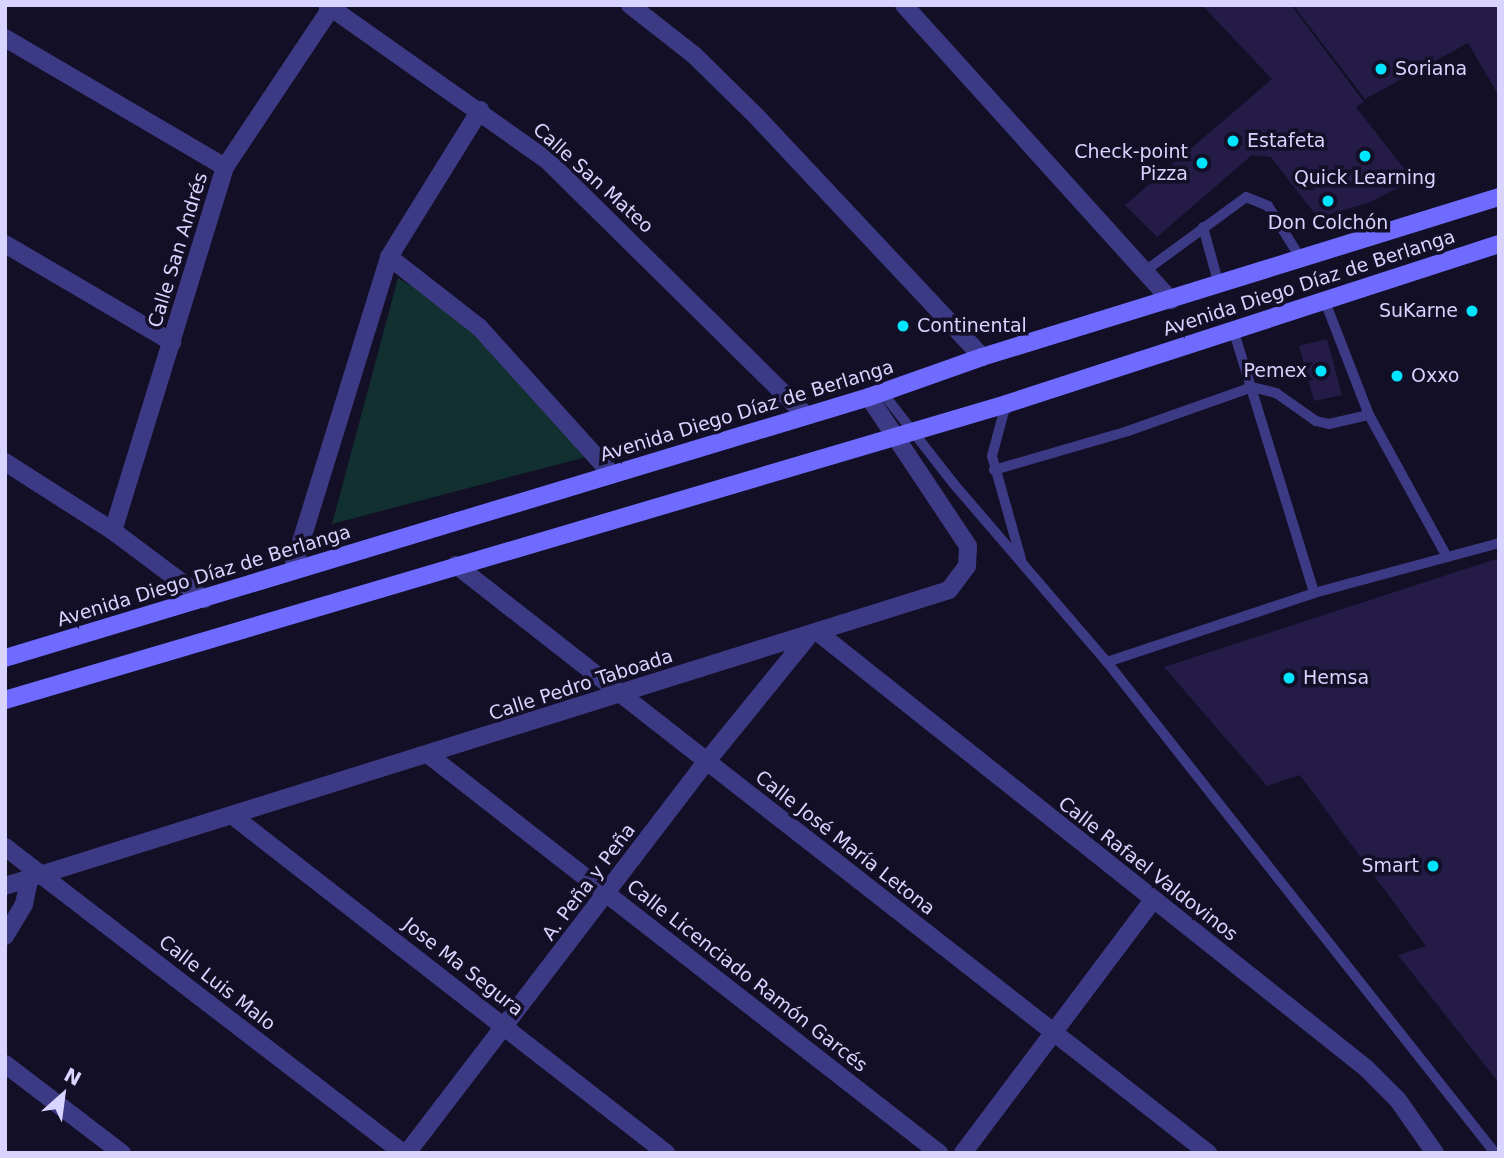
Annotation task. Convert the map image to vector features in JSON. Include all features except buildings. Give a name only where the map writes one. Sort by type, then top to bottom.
[{"type":"main road","name":"Avenida Diego Díaz de Berlanga","points":[[5,658],[876,394],[982,357],[1499,197]]},
{"type":"main road","name":"Avenida Diego Díaz de Berlanga","points":[[5,700],[456,565],[916,432],[1499,244]]},
{"type":"street","points":[[630,5],[694,55],[757,117],[982,357]]},
{"type":"street","name":"Calle San Mateo","points":[[331,6],[548,161],[606,214],[805,415]]},
{"type":"street","name":"Calle San Andrés","points":[[113,531],[225,167],[331,6]]},
{"type":"street","points":[[914,9],[1171,300]]},
{"type":"street","points":[[5,38],[225,167]]},
{"type":"street","points":[[292,571],[389,257],[480,110]]},
{"type":"street","points":[[5,244],[172,342]]},
{"type":"street","points":[[389,257],[479,327],[612,474]]},
{"type":"street","name":"Calle Pedro Taboada","points":[[5,886],[429,756],[618,693],[936,597],[959,581],[967,566],[968,546],[897,437],[876,394]]},
{"type":"street","points":[[5,462],[113,531],[204,599]]},
{"type":"street","name":"Calle José María Letona","points":[[456,565],[1208,1153]]},
{"type":"street","name":"A. Peña y Peña","points":[[405,1153],[506,1027],[707,761],[813,636]]},
{"type":"street","name":"Calle Rafael Valdovinos","points":[[813,636],[1366,1068],[1398,1100],[1435,1153]]},
{"type":"street","name":"Calle Licenciado Ramón Garcés","points":[[429,756],[939,1153]]},
{"type":"street","name":"Jose Ma Segura","points":[[233,816],[666,1153]]},
{"type":"street","name":"Calle Luis Malo","points":[[5,847],[36,878],[405,1153]]},
{"type":"street","points":[[5,936],[36,878]]},
{"type":"street","points":[[963,1153],[1152,901]]},
{"type":"street","points":[[5,1064],[122,1153]]},
{"type":"lane","points":[[1145,271],[1246,197],[1258,199],[1268,206],[1301,259]]},
{"type":"lane","points":[[1203,227],[1219,285]]},
{"type":"lane","points":[[1324,299],[1369,415],[1447,557]]},
{"type":"lane","points":[[1233,329],[1314,593]]},
{"type":"lane","points":[[994,470],[1128,431],[1252,387],[1276,393],[1316,421],[1329,424],[1369,415]]},
{"type":"lane","points":[[876,394],[916,432],[953,484],[1107,662],[1495,1153]]},
{"type":"lane","points":[[1006,404],[994,441],[994,470],[1022,562]]},
{"type":"lane","points":[[934,491],[953,484]]},
{"type":"lane","points":[[1107,662],[1314,593],[1499,543]]},
{"type":"green space","points":[[398,278],[462,317],[590,456],[332,524]]},
{"type":"place","name":"Soriana","points":[[1381,69]]},
{"type":"place","name":"Estafeta","points":[[1233,141]]},
{"type":"place","name":"Quick Learning","points":[[1365,156]]},
{"type":"place","name":"Check-point Pizza","points":[[1202,163]]},
{"type":"place","name":"Don Colchón","points":[[1328,201]]},
{"type":"place","name":"SuKarne","points":[[1472,311]]},
{"type":"place","name":"Continental","points":[[903,326]]},
{"type":"place","name":"Pemex","points":[[1321,371]]},
{"type":"place","name":"Oxxo","points":[[1397,376]]},
{"type":"place","name":"Hemsa","points":[[1289,678]]},
{"type":"place","name":"Smart","points":[[1433,866]]}]
